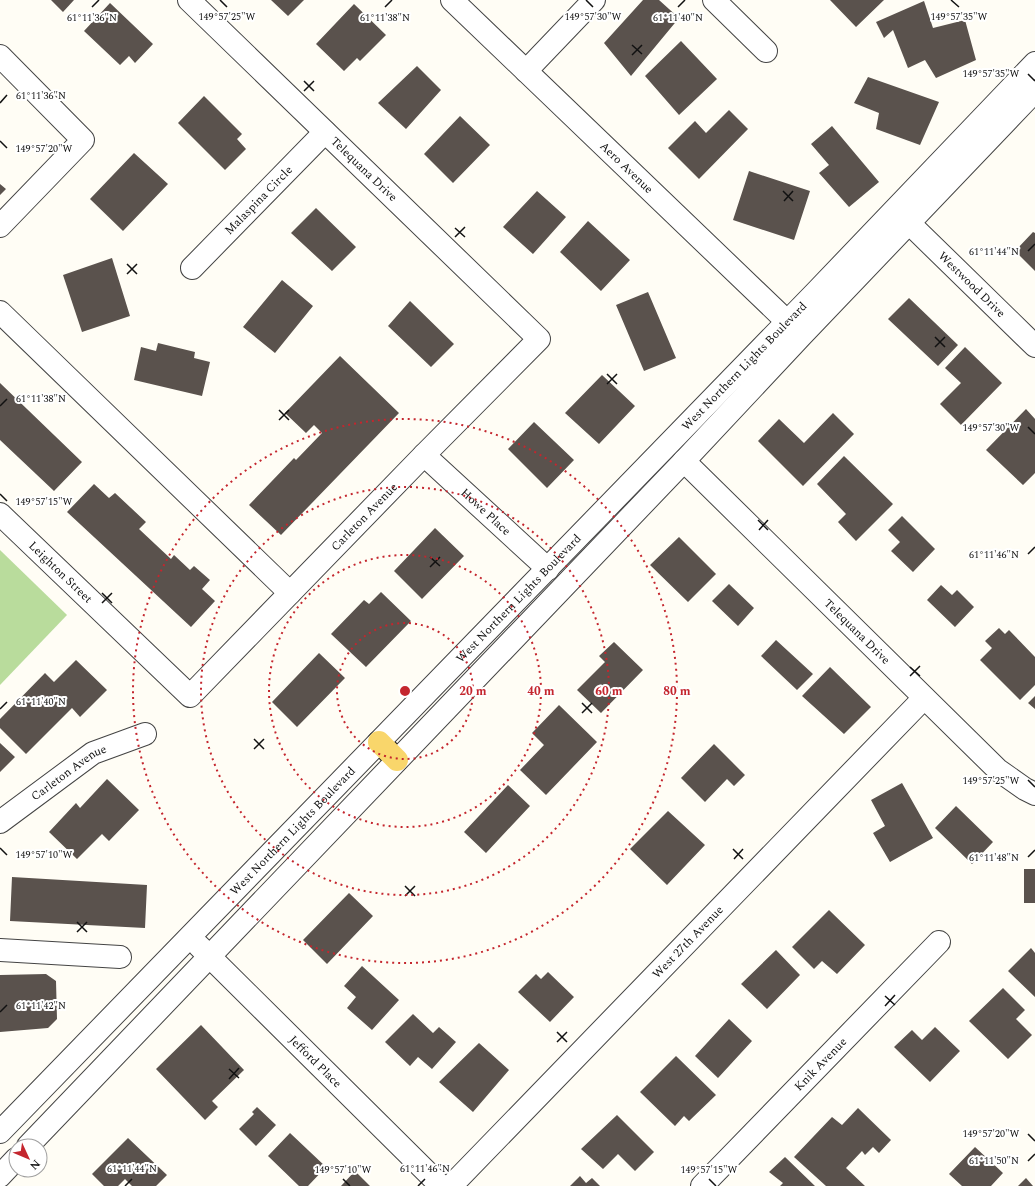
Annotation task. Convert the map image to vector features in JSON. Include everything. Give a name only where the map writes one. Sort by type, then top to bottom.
[{"type":"main road","points":[[379,742],[397,760]]},
{"type":"street","name":"Telequana Drive","points":[[189,0],[539,339]]},
{"type":"street","name":"Aero Avenue","points":[[452,0],[794,329]]},
{"type":"street","points":[[526,71],[594,0]]},
{"type":"street","points":[[714,0],[766,51]]},
{"type":"street","points":[[0,56],[83,140],[0,226]]},
{"type":"street","name":"West Northern Lights Boulevard","points":[[36,1138],[684,461],[794,329],[1035,62]]},
{"type":"street","name":"West Northern Lights Boulevard","points":[[0,1132],[548,569],[794,329],[909,223],[1035,91]]},
{"type":"street","name":"Malaspina Circle","points":[[192,268],[325,132]]},
{"type":"street","name":"Westwood Drive","points":[[909,223],[1035,346]]},
{"type":"street","points":[[0,312],[290,593]]},
{"type":"street","name":"Carleton Avenue","points":[[190,696],[539,339]]},
{"type":"street","name":"Howe Place","points":[[424,455],[548,569]]},
{"type":"street","name":"Telequana Drive","points":[[684,461],[998,770],[1025,789],[1035,794]]},
{"type":"street","name":"Leighton Street","points":[[0,514],[190,696]]},
{"type":"street","name":"West 27th Avenue","points":[[451,1186],[924,698]]},
{"type":"street","name":"Carleton Avenue","points":[[0,822],[93,754],[145,734]]},
{"type":"street","name":"Jefford Place","points":[[190,937],[441,1186]]},
{"type":"street","name":"Knik Avenue","points":[[702,1186],[939,942]]},
{"type":"street","points":[[0,950],[120,957]]},
{"type":"street","points":[[0,1176],[8,1168]]},
{"type":"green space","points":[[0,550],[67,615],[0,685]]},
{"type":"building","points":[[51,0],[74,0],[63,12]]},
{"type":"building","points":[[271,0],[304,0],[288,16]]},
{"type":"building","points":[[643,0],[659,0],[679,18],[631,76],[604,43]]},
{"type":"building","points":[[830,0],[884,0],[856,27]]},
{"type":"building","points":[[924,1],[933,28],[965,20],[976,60],[936,78],[925,60],[908,68],[893,30],[884,38],[876,22]]},
{"type":"building","points":[[110,3],[153,44],[135,63],[129,56],[120,65],[84,31]]},
{"type":"building","points":[[354,4],[386,35],[360,61],[357,58],[344,71],[316,44]]},
{"type":"building","points":[[681,41],[717,79],[679,115],[645,76]]},
{"type":"building","points":[[417,66],[441,90],[406,129],[378,103]]},
{"type":"building","points":[[868,77],[939,102],[920,145],[876,129],[879,113],[854,103]]},
{"type":"building","points":[[204,96],[242,134],[237,139],[246,149],[225,170],[178,123]]},
{"type":"building","points":[[729,110],[748,129],[699,179],[668,148],[695,121],[706,133]]},
{"type":"building","points":[[460,116],[490,145],[453,183],[424,154]]},
{"type":"building","points":[[832,126],[879,182],[849,207],[819,173],[829,165],[811,144]]},
{"type":"building","points":[[134,153],[168,184],[123,231],[90,199]]},
{"type":"building","points":[[749,171],[810,191],[794,240],[733,220]]},
{"type":"building","points":[[0,184],[6,189],[0,195]]},
{"type":"building","points":[[537,191],[566,217],[533,254],[503,227]]},
{"type":"building","points":[[316,208],[356,247],[332,271],[291,233]]},
{"type":"building","points":[[588,221],[630,260],[601,291],[560,252]]},
{"type":"building","points":[[1033,232],[1035,233],[1035,271],[1015,251]]},
{"type":"building","points":[[112,258],[130,316],[82,332],[63,275]]},
{"type":"building","points":[[282,280],[313,306],[275,353],[243,327]]},
{"type":"building","points":[[648,292],[676,358],[644,371],[616,305]]},
{"type":"building","points":[[909,298],[958,345],[938,366],[888,319]]},
{"type":"building","points":[[410,301],[454,344],[431,367],[388,326]]},
{"type":"building","points":[[158,343],[195,352],[194,358],[210,362],[202,396],[134,380],[141,347],[156,351]]},
{"type":"building","points":[[965,347],[1002,383],[961,425],[940,404],[961,383],[945,368]]},
{"type":"building","points":[[340,356],[399,413],[281,535],[249,505],[294,458],[296,460],[322,433],[314,425],[306,433],[285,413]]},
{"type":"building","points":[[602,375],[635,406],[599,444],[565,413]]},
{"type":"building","points":[[0,383],[82,462],[54,491],[0,440]]},
{"type":"building","points":[[1026,409],[1035,419],[1035,473],[1023,485],[986,450]]},
{"type":"building","points":[[833,413],[854,434],[803,486],[758,441],[779,419],[804,443]]},
{"type":"building","points":[[534,422],[574,460],[547,488],[508,449]]},
{"type":"building","points":[[844,456],[893,504],[856,541],[838,522],[846,514],[817,484]]},
{"type":"building","points":[[94,484],[109,498],[115,493],[146,522],[139,529],[171,559],[174,555],[190,570],[194,566],[210,580],[202,589],[215,601],[191,627],[67,512]]},
{"type":"building","points":[[902,516],[935,549],[913,572],[891,551],[900,542],[888,530]]},
{"type":"building","points":[[435,528],[464,556],[422,599],[394,571]]},
{"type":"building","points":[[679,537],[716,574],[688,602],[650,565]]},
{"type":"building","points":[[729,584],[754,608],[738,626],[712,601]]},
{"type":"building","points":[[941,585],[952,595],[957,590],[974,607],[955,627],[927,600]]},
{"type":"building","points":[[381,592],[411,621],[366,667],[331,634],[364,600],[369,604]]},
{"type":"building","points":[[999,628],[1005,634],[1009,630],[1035,657],[1035,685],[1020,700],[980,660],[992,648],[985,641]]},
{"type":"building","points":[[776,640],[813,674],[797,690],[761,656]]},
{"type":"building","points":[[614,642],[643,670],[601,713],[577,690],[605,662],[599,656]]},
{"type":"building","points":[[319,653],[345,678],[297,727],[272,702]]},
{"type":"building","points":[[76,660],[107,690],[80,717],[72,708],[26,754],[0,728],[0,719],[45,673],[54,682]]},
{"type":"building","points":[[830,667],[871,707],[844,734],[802,696]]},
{"type":"building","points":[[1035,696],[1035,709],[1028,703]]},
{"type":"building","points":[[559,705],[597,742],[546,795],[520,770],[544,745],[532,733]]},
{"type":"building","points":[[0,743],[15,757],[0,772]]},
{"type":"building","points":[[714,744],[745,775],[734,786],[727,779],[705,802],[681,778]]},
{"type":"building","points":[[107,779],[139,810],[109,841],[102,834],[77,859],[49,832],[76,803],[80,808]]},
{"type":"building","points":[[902,783],[933,838],[890,862],[873,833],[885,826],[871,800]]},
{"type":"building","points":[[508,785],[530,806],[486,853],[464,832]]},
{"type":"building","points":[[956,806],[993,842],[972,864],[935,828]]},
{"type":"building","points":[[668,811],[705,845],[667,885],[630,849]]},
{"type":"building","points":[[1024,869],[1035,869],[1035,903],[1024,903]]},
{"type":"building","points":[[12,877],[147,885],[145,928],[10,921]]},
{"type":"building","points":[[349,893],[373,916],[327,964],[303,940]]},
{"type":"building","points":[[829,910],[865,945],[837,974],[822,961],[814,969],[792,947]]},
{"type":"building","points":[[1031,948],[1035,953],[1035,997],[1008,971]]},
{"type":"building","points":[[776,950],[800,975],[767,1009],[741,984]]},
{"type":"building","points":[[362,966],[399,1000],[372,1030],[347,1008],[356,997],[344,986]]},
{"type":"building","points":[[548,972],[574,997],[550,1022],[518,992],[536,974],[541,979]]},
{"type":"building","points":[[46,974],[56,981],[57,1019],[48,1028],[0,1032],[0,975]]},
{"type":"building","points":[[1003,988],[1025,1010],[1016,1019],[1032,1035],[1008,1059],[969,1021]]},
{"type":"building","points":[[413,1014],[433,1033],[439,1027],[456,1042],[432,1069],[418,1057],[410,1066],[385,1042]]},
{"type":"building","points":[[729,1019],[752,1041],[718,1078],[695,1056]]},
{"type":"building","points":[[201,1025],[244,1070],[212,1101],[218,1107],[205,1120],[156,1069]]},
{"type":"building","points":[[935,1027],[960,1051],[930,1082],[894,1047],[912,1030],[922,1040]]},
{"type":"building","points":[[479,1043],[509,1070],[473,1112],[439,1082]]},
{"type":"building","points":[[676,1056],[716,1095],[689,1121],[684,1116],[675,1126],[640,1092]]},
{"type":"building","points":[[257,1107],[276,1125],[256,1146],[239,1129],[254,1114],[252,1112]]},
{"type":"building","points":[[858,1108],[891,1140],[879,1153],[873,1147],[865,1155],[862,1151],[846,1168],[865,1186],[826,1186],[794,1157],[832,1117],[842,1125]]},
{"type":"building","points":[[617,1115],[654,1152],[635,1171],[618,1154],[603,1169],[581,1149]]},
{"type":"building","points":[[290,1133],[326,1167],[308,1186],[299,1186],[268,1156]]},
{"type":"building","points":[[128,1138],[167,1175],[156,1186],[132,1186],[125,1179],[118,1186],[104,1186],[92,1174]]},
{"type":"building","points":[[975,1147],[1003,1173],[991,1186],[962,1186],[949,1174]]},
{"type":"building","points":[[785,1157],[815,1186],[780,1186],[783,1183],[769,1172]]},
{"type":"building","points":[[355,1171],[370,1186],[341,1186]]},
{"type":"building","points":[[580,1176],[586,1183],[592,1178],[600,1186],[570,1186]]},
{"type":"building","points":[[1026,1178],[1033,1186],[1018,1186]]}]
